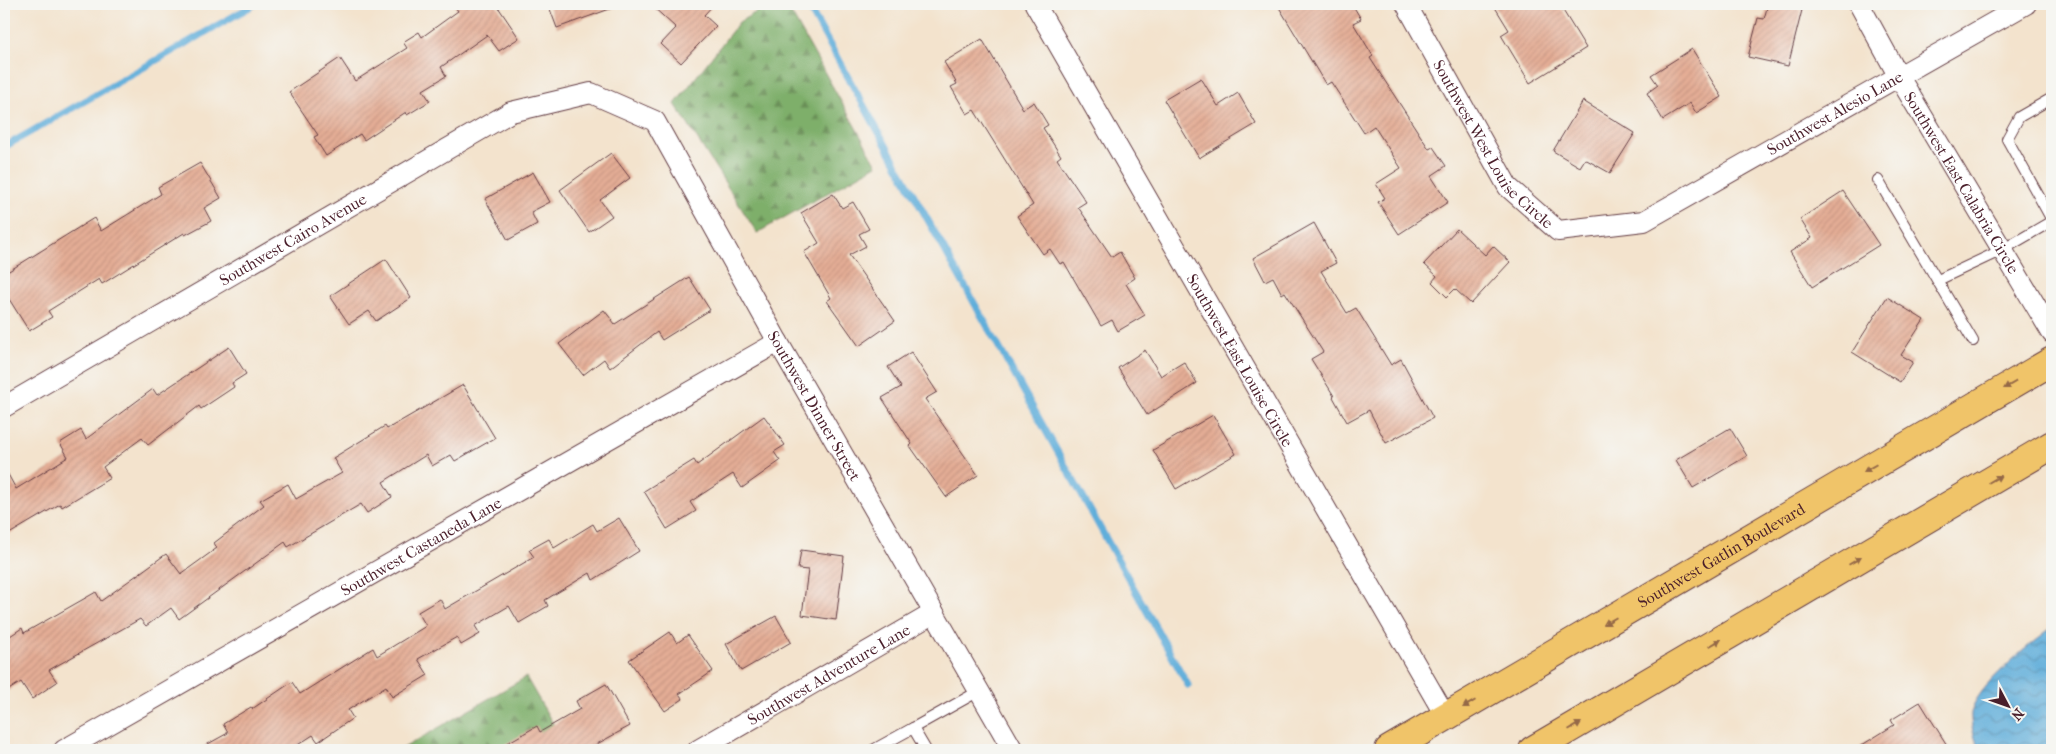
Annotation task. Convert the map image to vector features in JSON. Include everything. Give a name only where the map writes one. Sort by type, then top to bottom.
[{"type":"main road","name":"Southwest Gatlin Boulevard","points":[[1389,750],[2052,360]]},
{"type":"main road","points":[[1533,750],[2052,445]]},
{"type":"street","name":"Southwest East Louise Circle","points":[[1035,4],[1446,717]]},
{"type":"street","name":"Southwest West Louise Circle","points":[[1406,4],[1508,187],[1558,231],[1644,221]]},
{"type":"street","name":"Southwest East Calabria Circle","points":[[1858,4],[1898,76],[2052,333]]},
{"type":"street","name":"Southwest Alesio Lane","points":[[1644,221],[2026,4]]},
{"type":"street","name":"Southwest Dinner Street","points":[[590,93],[655,121],[778,342],[1013,750]]},
{"type":"street","name":"Southwest Cairo Avenue","points":[[4,407],[511,112],[590,93]]},
{"type":"street","name":"Southwest Castaneda Lane","points":[[64,750],[778,342]]},
{"type":"street","name":"Southwest Adventure Lane","points":[[698,750],[934,613]]},
{"type":"lane","points":[[1938,280],[2002,250],[2052,220],[2007,139],[2020,117],[2052,98]]},
{"type":"lane","points":[[1878,180],[1973,341]]},
{"type":"lane","points":[[873,750],[979,691]]},
{"type":"lane","points":[[913,728],[926,750]]},
{"type":"green space","points":[[770,4],[786,4],[877,165],[757,233],[675,104],[739,22]]},
{"type":"green space","points":[[526,677],[568,750],[400,750]]},
{"type":"water","points":[[2052,627],[2052,750],[1980,750],[1971,722],[1971,713],[1975,702],[2005,666]]},
{"type":"building","points":[[453,4],[496,4],[519,38],[499,51],[487,35],[441,67],[446,76],[423,90],[430,101],[407,115],[406,112],[364,140],[360,134],[326,156],[314,137],[318,135],[289,92],[340,58],[355,81],[407,48],[403,42],[419,32],[422,37],[458,11]]},
{"type":"building","points":[[548,4],[618,4],[618,6],[557,28]]},
{"type":"building","points":[[650,4],[714,4],[704,15],[716,26],[681,63],[661,44],[676,28]]},
{"type":"building","points":[[1277,4],[1352,4],[1361,19],[1353,23],[1373,56],[1370,58],[1429,149],[1433,147],[1446,166],[1431,176],[1448,202],[1399,234],[1378,202],[1385,198],[1376,184],[1401,168],[1374,126],[1364,133],[1331,82],[1326,85]]},
{"type":"building","points":[[1493,4],[1559,4],[1586,48],[1530,83],[1501,35],[1509,30]]},
{"type":"building","points":[[1768,4],[1802,10],[1788,66],[1748,57],[1758,18],[1764,19]]},
{"type":"building","points":[[982,39],[1023,109],[1034,102],[1048,125],[1043,128],[1061,156],[1057,159],[1086,202],[1078,207],[1112,257],[1120,252],[1135,278],[1126,284],[1145,315],[1118,331],[1112,320],[1101,326],[1064,262],[1060,264],[1050,249],[1043,254],[1017,216],[1033,205],[974,110],[967,114],[951,87],[957,84],[944,62]]},
{"type":"building","points":[[1692,49],[1722,97],[1696,113],[1690,103],[1663,120],[1647,93],[1658,85],[1651,75]]},
{"type":"building","points":[[1201,78],[1218,106],[1238,93],[1256,124],[1199,158],[1164,100]]},
{"type":"building","points":[[1583,101],[1635,133],[1610,173],[1585,159],[1580,167],[1553,151]]},
{"type":"building","points":[[611,153],[630,178],[600,200],[612,216],[589,232],[560,190]]},
{"type":"building","points":[[200,163],[221,198],[204,208],[211,221],[185,235],[184,233],[102,284],[99,279],[48,311],[52,317],[29,331],[4,291],[4,274],[94,218],[101,231],[161,194],[158,187]]},
{"type":"building","points":[[533,172],[550,202],[531,212],[537,224],[508,240],[485,199]]},
{"type":"building","points":[[1843,191],[1879,245],[1812,287],[1790,252],[1812,238],[1800,219]]},
{"type":"building","points":[[833,194],[842,208],[853,202],[869,229],[859,234],[866,246],[849,255],[895,321],[859,346],[827,301],[831,298],[804,252],[819,243],[801,213]]},
{"type":"building","points":[[1314,223],[1336,263],[1321,271],[1347,313],[1356,308],[1391,365],[1401,359],[1433,418],[1386,443],[1369,410],[1347,422],[1334,396],[1311,359],[1323,352],[1285,292],[1282,294],[1273,277],[1265,281],[1253,258]]},
{"type":"building","points":[[1457,229],[1485,255],[1493,246],[1510,262],[1471,304],[1455,289],[1447,297],[1432,282],[1437,276],[1424,264]]},
{"type":"building","points":[[386,259],[411,298],[376,321],[369,311],[349,324],[330,296]]},
{"type":"building","points":[[689,277],[710,310],[662,340],[657,332],[610,368],[604,359],[583,375],[559,344],[604,310],[615,324]]},
{"type":"building","points":[[1887,297],[1924,320],[1901,355],[1913,362],[1900,382],[1852,352]]},
{"type":"building","points":[[229,347],[246,374],[232,383],[234,387],[201,409],[199,406],[148,445],[142,438],[103,467],[110,478],[62,507],[60,504],[4,537],[4,467],[16,489],[68,457],[60,443],[81,430],[86,439],[153,389],[157,395]]},
{"type":"building","points":[[1145,350],[1161,376],[1184,362],[1197,383],[1147,415],[1118,368]]},
{"type":"building","points":[[911,352],[937,392],[925,399],[978,475],[946,497],[910,446],[912,444],[882,398],[901,387],[888,367]]},
{"type":"building","points":[[463,385],[495,438],[455,461],[451,455],[432,466],[426,455],[383,482],[392,497],[367,513],[361,504],[288,547],[285,542],[179,619],[171,608],[146,626],[140,619],[49,670],[57,682],[32,699],[21,682],[4,693],[4,640],[22,628],[24,633],[96,592],[101,601],[166,554],[181,574],[217,548],[214,543],[264,505],[260,500],[288,484],[296,499],[342,473],[333,458],[385,426],[387,429]]},
{"type":"building","points":[[1213,415],[1236,454],[1176,489],[1153,450]]},
{"type":"building","points":[[764,416],[785,445],[774,452],[780,461],[742,488],[733,474],[690,502],[696,511],[667,529],[644,491],[694,460],[697,465]]},
{"type":"building","points":[[1730,428],[1747,456],[1693,488],[1676,460]]},
{"type":"building","points":[[619,518],[639,551],[593,580],[590,573],[545,600],[548,606],[519,623],[509,606],[475,626],[480,634],[461,645],[457,637],[418,659],[428,675],[392,697],[386,686],[348,710],[353,718],[318,742],[313,735],[290,750],[197,750],[228,733],[223,724],[251,707],[252,709],[292,682],[300,694],[373,648],[377,656],[426,626],[418,612],[440,599],[445,609],[534,557],[529,550],[549,539],[554,548],[593,524],[597,531]]},
{"type":"building","points":[[801,550],[844,556],[836,620],[802,615],[808,570],[798,569]]},
{"type":"building","points":[[776,616],[791,642],[741,671],[726,644]]},
{"type":"building","points":[[670,632],[677,643],[688,635],[713,671],[679,694],[683,699],[665,711],[629,660]]},
{"type":"building","points":[[606,684],[630,726],[586,750],[495,750],[537,726],[540,732],[580,709],[576,701]]},
{"type":"building","points":[[1920,702],[1950,750],[1854,750],[1894,725],[1891,720]]},
{"type":"waterway","points":[[4,147],[255,4]]},
{"type":"waterway","points":[[807,4],[1188,685]]}]
